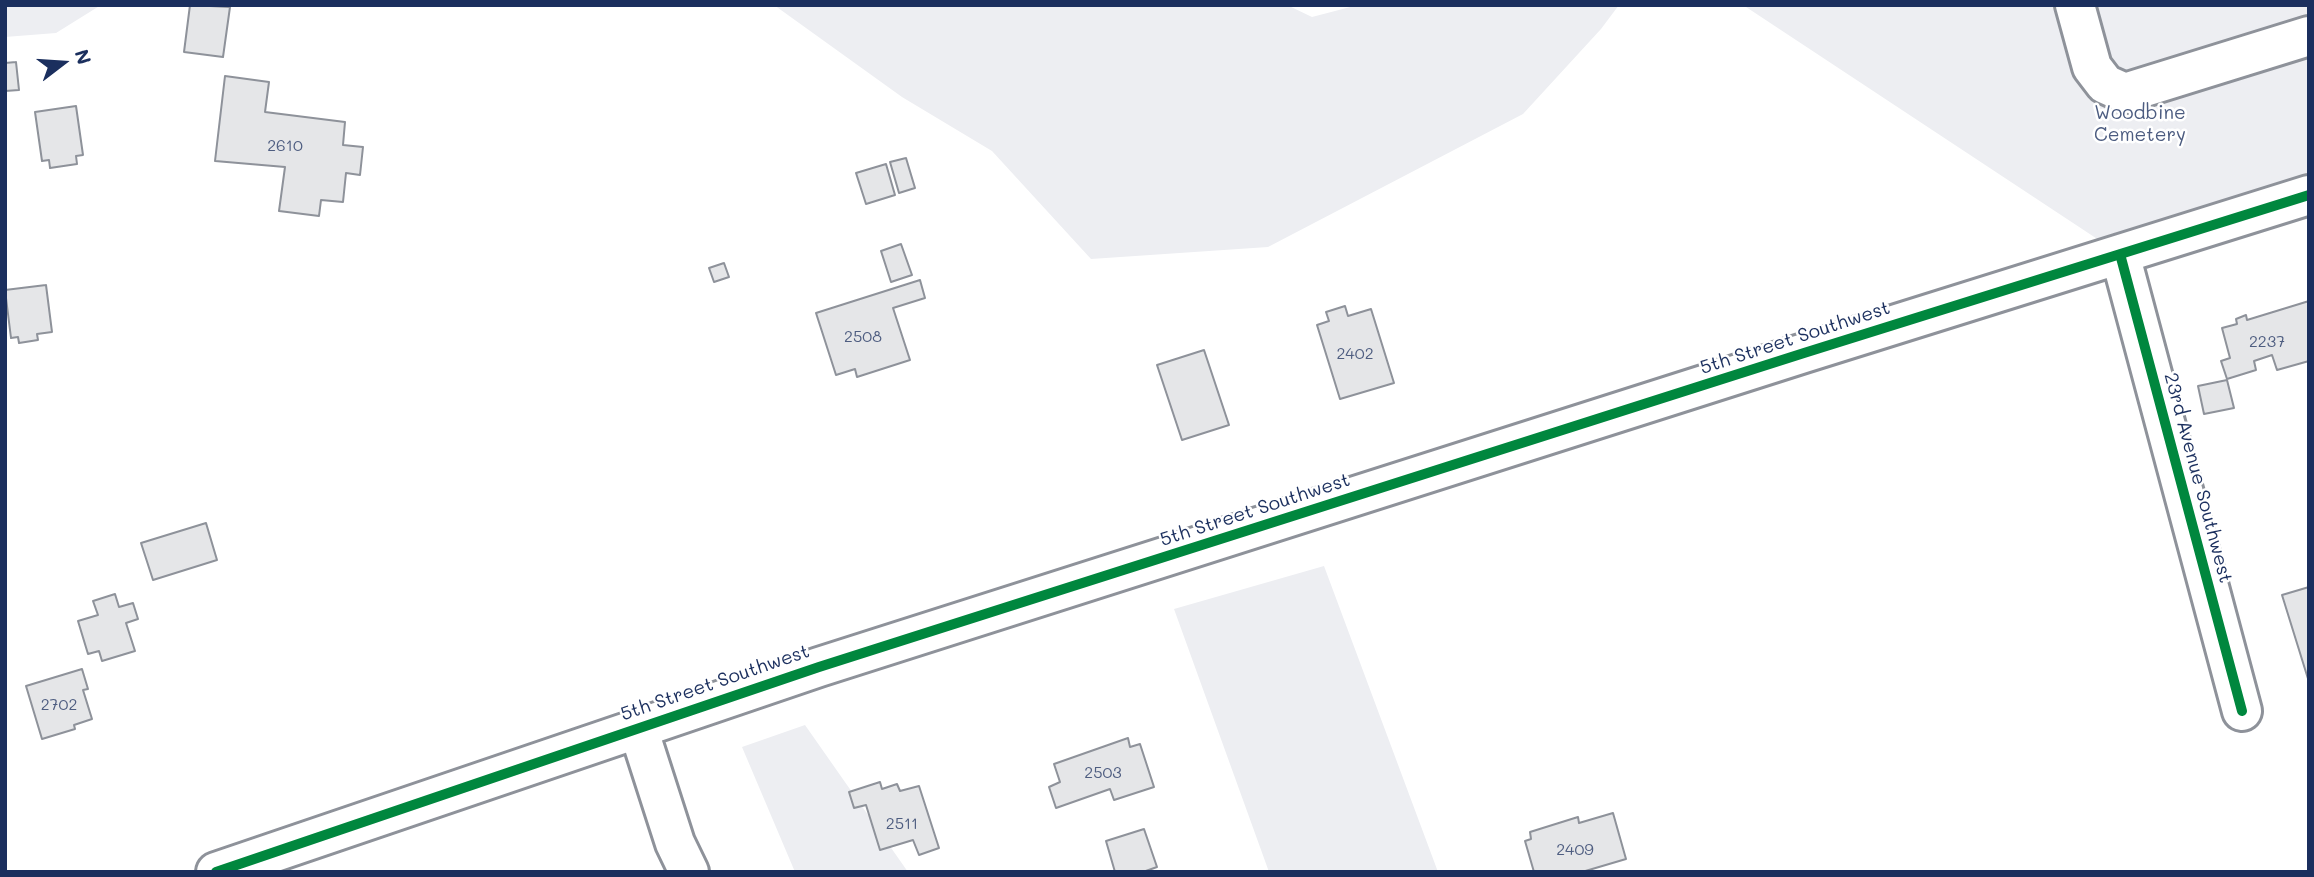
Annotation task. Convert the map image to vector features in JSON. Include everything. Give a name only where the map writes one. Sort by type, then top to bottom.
[{"type":"street","points":[[2075,5],[2092,67],[2105,84],[2125,93],[2309,36]]},
{"type":"street","name":"5th Street Southwest","points":[[216,872],[832,662],[2309,195]]},
{"type":"street","name":"23rd Avenue Southwest","points":[[2120,254],[2242,711]]},
{"type":"street","points":[[638,728],[675,843],[689,872]]},
{"type":"green space","points":[[5,5],[101,5],[56,33],[5,37]]},
{"type":"green space","points":[[774,5],[1287,5],[1312,17],[1358,5],[1619,5],[1601,29],[1523,114],[1268,247],[1091,259],[992,151],[902,97]]},
{"type":"green space","name":"Woodbine Cemetery","points":[[1743,5],[2309,5],[2309,195],[2120,254]]},
{"type":"green space","points":[[1324,566],[1438,872],[1269,872],[1174,609]]},
{"type":"green space","points":[[805,725],[908,872],[795,872],[742,747]]},
{"type":"building","points":[[190,5],[230,7],[223,57],[184,52]]},
{"type":"building","points":[[16,62],[19,90],[5,91],[5,63]]},
{"type":"building","points":[[225,76],[269,82],[265,112],[345,122],[343,145],[363,147],[360,175],[346,173],[343,202],[321,200],[319,216],[279,211],[285,167],[215,161]]},
{"type":"building","points":[[76,106],[83,155],[76,156],[77,164],[50,168],[49,160],[42,161],[35,112]]},
{"type":"building","points":[[906,158],[915,188],[899,193],[890,162]]},
{"type":"building","points":[[886,164],[895,195],[866,204],[856,173]]},
{"type":"building","points":[[901,244],[912,275],[891,282],[881,251]]},
{"type":"building","points":[[724,263],[729,277],[714,282],[709,268]]},
{"type":"building","points":[[920,280],[925,298],[893,308],[910,360],[857,377],[855,369],[836,375],[816,313]]},
{"type":"building","points":[[46,285],[52,332],[37,334],[38,340],[19,343],[18,337],[11,338],[5,290]]},
{"type":"building","points":[[2309,301],[2309,361],[2277,370],[2272,355],[2254,361],[2256,370],[2227,379],[2221,361],[2230,358],[2222,328],[2237,324],[2236,319],[2246,315],[2247,320]]},
{"type":"building","points":[[1345,306],[1348,316],[1371,309],[1394,383],[1340,399],[1317,325],[1329,321],[1326,312]]},
{"type":"building","points":[[1204,350],[1229,425],[1182,440],[1157,365]]},
{"type":"building","points":[[2227,380],[2234,408],[2204,414],[2198,386]]},
{"type":"building","points":[[206,523],[217,560],[153,580],[141,543]]},
{"type":"building","points":[[2309,587],[2309,682],[2282,595]]},
{"type":"building","points":[[115,594],[119,607],[133,603],[138,619],[126,623],[135,651],[102,661],[99,651],[88,654],[78,621],[98,615],[93,601]]},
{"type":"building","points":[[82,669],[88,689],[83,690],[92,719],[74,725],[75,729],[42,739],[26,686]]},
{"type":"building","points":[[1128,738],[1130,747],[1140,744],[1154,787],[1114,800],[1110,789],[1056,808],[1049,787],[1060,782],[1054,764]]},
{"type":"building","points":[[880,782],[882,789],[897,784],[900,791],[919,786],[939,848],[919,855],[913,840],[880,850],[866,805],[854,808],[849,792]]},
{"type":"building","points":[[1613,813],[1626,859],[1582,872],[1534,872],[1525,841],[1531,839],[1530,832],[1578,817],[1579,823]]},
{"type":"building","points":[[1144,829],[1157,867],[1143,872],[1115,872],[1106,841]]},
{"type":"cycle path","points":[[216,872],[819,667],[2309,195]]},
{"type":"cycle path","points":[[2120,254],[2242,711]]}]
